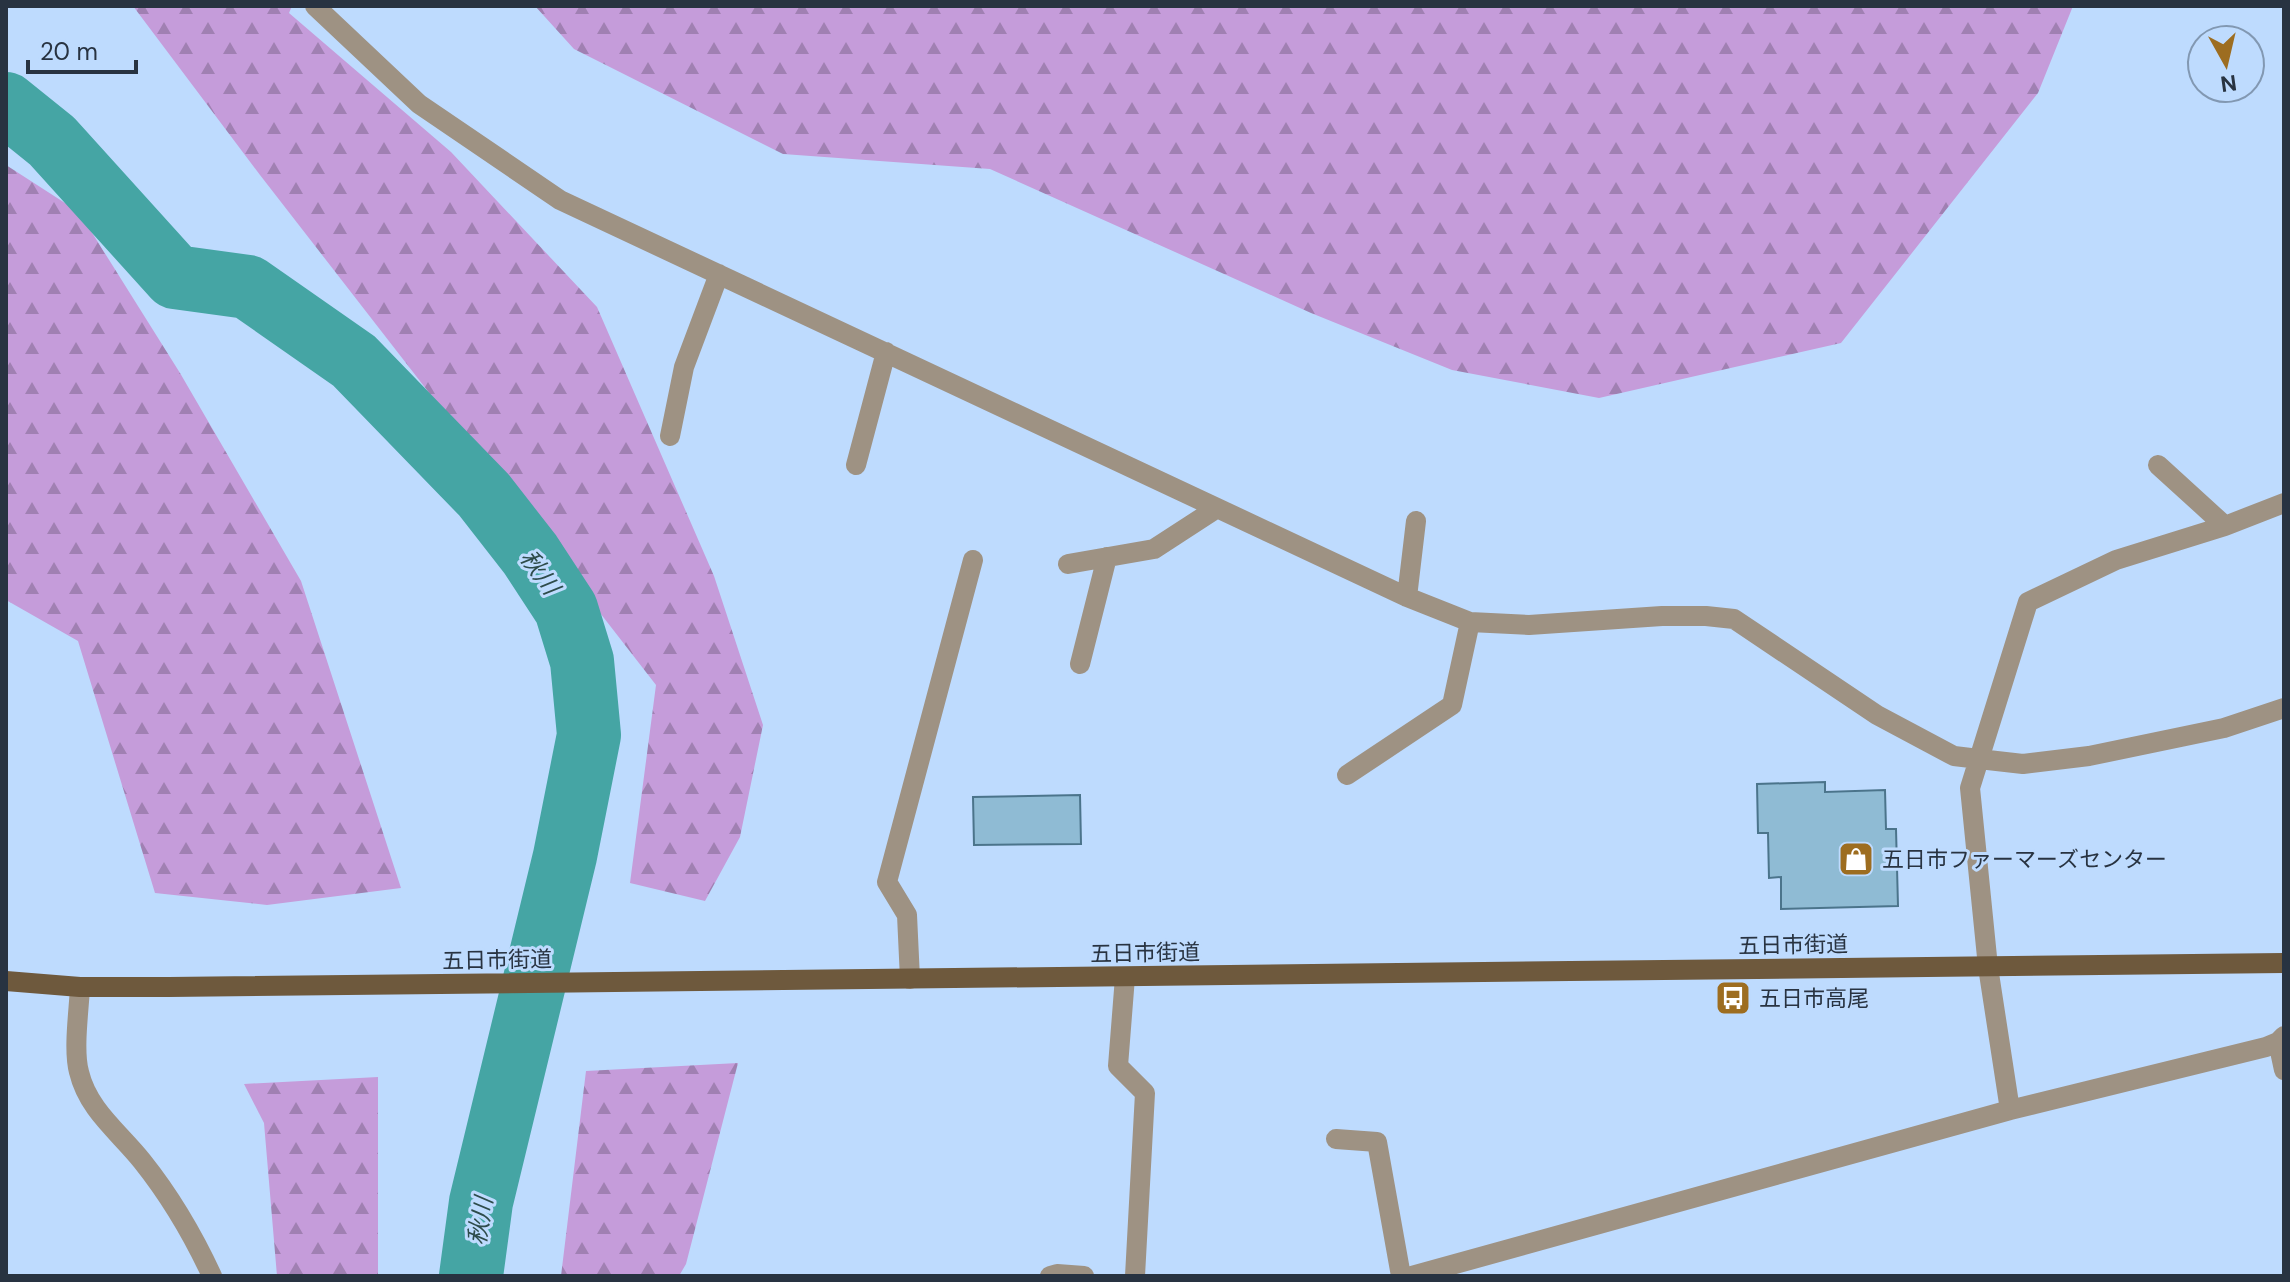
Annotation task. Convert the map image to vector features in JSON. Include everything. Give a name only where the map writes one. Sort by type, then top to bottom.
[{"type":"main road","name":"五日市街道","points":[[6,981],[80,987],[169,987],[2284,963]]},
{"type":"street","points":[[315,6],[419,104],[560,200],[1407,597],[1470,622],[1529,625],[1662,616],[1734,619],[1877,715],[1954,756],[2023,764],[2089,756],[2224,728],[2284,708]]},
{"type":"street","points":[[670,436],[684,367],[719,274]]},
{"type":"street","points":[[856,465],[886,352]]},
{"type":"street","points":[[2158,465],[2225,526]]},
{"type":"street","points":[[2010,1110],[1988,967],[1970,788],[2028,602],[2116,560],[2225,526],[2284,503]]},
{"type":"street","points":[[1068,564],[1154,549],[1217,508]]},
{"type":"street","points":[[1407,597],[1416,521]]},
{"type":"street","points":[[1080,664],[1107,557]]},
{"type":"street","points":[[910,979],[907,915],[887,882],[973,560]]},
{"type":"street","points":[[1347,775],[1452,705],[1470,622]]},
{"type":"street","points":[[1125,977],[1118,1066],[1145,1093],[1135,1276]]},
{"type":"street","points":[[80,987],[78,1068],[86,1093],[98,1112],[141,1160],[181,1216],[212,1276]]},
{"type":"street","points":[[1412,1276],[2010,1110],[2266,1047],[2281,1039],[2284,1070]]},
{"type":"street","points":[[1336,1139],[1377,1142],[1401,1276]]},
{"type":"street","points":[[1050,1276],[1084,1276]]},
{"type":"green space","points":[[133,6],[292,6],[289,13],[451,152],[597,307],[714,576],[763,725],[740,837],[705,901],[630,883],[656,685],[260,175]]},
{"type":"green space","points":[[535,6],[2073,6],[2038,93],[1841,343],[1599,398],[1452,370],[1311,313],[990,169],[783,154],[574,49]]},
{"type":"green space","points":[[6,165],[79,212],[180,373],[301,581],[401,888],[267,905],[155,893],[78,641],[6,600]]},
{"type":"green space","points":[[738,1063],[686,1264],[679,1276],[561,1276],[586,1071]]},
{"type":"green space","points":[[378,1077],[378,1276],[277,1276],[264,1123],[244,1084]]},
{"type":"building","points":[[1825,782],[1825,792],[1885,790],[1886,829],[1896,829],[1898,906],[1781,909],[1781,877],[1769,878],[1768,833],[1758,833],[1757,784]]},
{"type":"building","points":[[1080,795],[1081,844],[974,845],[973,797]]},
{"type":"waterway","name":"秋川","points":[[6,104],[52,141],[175,277],[248,287],[354,361],[484,495],[530,554],[566,609],[582,661],[589,735],[565,856],[481,1202],[471,1276]]},
{"type":"place","name":"五日市ファーマーズセンター","points":[[1856,859]]},
{"type":"place","name":"五日市高尾","points":[[1733,998]]}]
